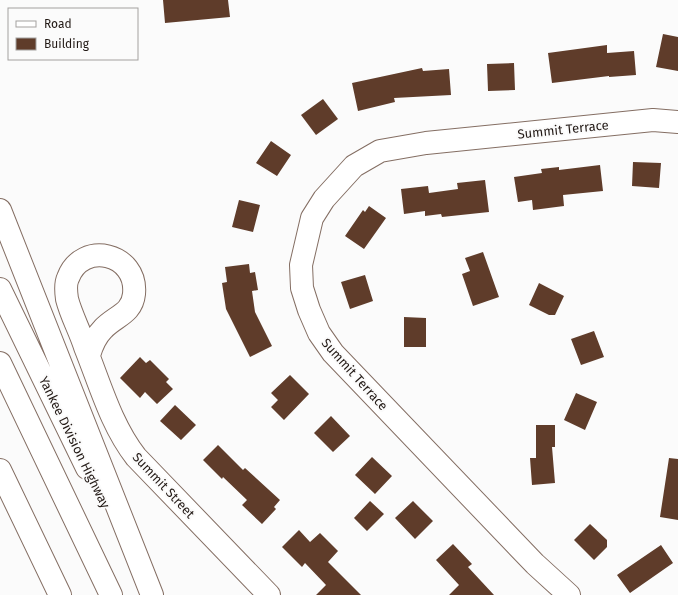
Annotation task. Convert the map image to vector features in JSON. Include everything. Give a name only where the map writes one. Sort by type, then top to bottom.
[{"type":"main road","name":"Summit Terrace","points":[[569,595],[529,559],[333,353],[319,333],[309,310],[302,288],[301,265],[306,241],[312,218],[324,199],[354,166],[380,151],[426,143],[645,121],[678,122]]},
{"type":"main road","points":[[0,210],[152,595]]},
{"type":"main road","name":"Yankee Division Highway","points":[[0,289],[149,595]]},
{"type":"main road","name":"Summit Street","points":[[89,355],[111,414],[127,446],[147,469],[269,595]]},
{"type":"main road","points":[[0,362],[111,595]]},
{"type":"main road","points":[[0,470],[60,595]]},
{"type":"building","points":[[163,0],[228,0],[230,17],[165,23]]},
{"type":"building","points":[[663,34],[678,37],[678,71],[656,67]]},
{"type":"building","points":[[607,45],[607,53],[634,51],[636,75],[609,76],[552,83],[548,53]]},
{"type":"building","points":[[514,63],[515,90],[488,91],[487,64]]},
{"type":"building","points":[[422,68],[423,71],[449,69],[451,95],[394,98],[395,102],[358,111],[352,83]]},
{"type":"building","points":[[323,99],[338,119],[316,135],[301,115]]},
{"type":"building","points":[[271,141],[291,155],[277,176],[256,163]]},
{"type":"building","points":[[633,162],[661,163],[659,188],[632,186]]},
{"type":"building","points":[[600,165],[603,191],[563,195],[564,206],[533,210],[532,200],[518,202],[514,177],[542,173],[541,169],[559,167],[559,170]]},
{"type":"building","points":[[485,180],[489,212],[442,217],[441,214],[425,216],[425,211],[404,214],[401,189],[428,186],[429,193],[458,189],[457,183]]},
{"type":"building","points":[[239,200],[260,205],[253,232],[232,227]]},
{"type":"building","points":[[369,206],[386,218],[364,249],[345,236],[363,210],[365,212]]},
{"type":"building","points":[[483,252],[499,297],[473,306],[462,274],[470,271],[465,258]]},
{"type":"building","points":[[249,264],[250,273],[255,272],[258,290],[252,291],[255,312],[272,346],[250,357],[226,309],[222,283],[227,282],[225,267]]},
{"type":"building","points":[[365,275],[373,301],[350,309],[341,282]]},
{"type":"building","points":[[539,283],[564,296],[555,315],[549,315],[529,305]]},
{"type":"building","points":[[404,317],[426,318],[426,347],[404,347]]},
{"type":"building","points":[[594,331],[604,357],[581,365],[571,339]]},
{"type":"building","points":[[140,357],[146,363],[150,360],[169,379],[166,382],[173,389],[157,404],[145,392],[140,398],[120,378]]},
{"type":"building","points":[[290,375],[309,394],[284,420],[271,407],[278,400],[271,393]]},
{"type":"building","points":[[576,393],[597,402],[585,430],[564,420]]},
{"type":"building","points":[[175,405],[196,425],[181,440],[160,421]]},
{"type":"building","points":[[331,416],[350,436],[333,452],[314,433]]},
{"type":"building","points":[[536,425],[555,425],[555,447],[552,447],[555,483],[532,485],[530,458],[536,458]]},
{"type":"building","points":[[218,445],[243,470],[245,468],[280,500],[274,507],[276,509],[262,524],[242,505],[247,500],[223,477],[222,479],[203,460]]},
{"type":"building","points":[[372,457],[392,476],[375,494],[355,475]]},
{"type":"building","points":[[669,458],[678,459],[678,520],[660,517]]},
{"type":"building","points":[[370,501],[384,514],[367,531],[354,518]]},
{"type":"building","points":[[413,501],[433,521],[415,539],[395,518]]},
{"type":"building","points":[[590,524],[607,540],[607,547],[594,560],[574,540]]},
{"type":"building","points":[[299,530],[310,542],[320,533],[338,551],[328,562],[361,595],[316,595],[326,585],[305,563],[302,567],[282,547]]},
{"type":"building","points":[[453,544],[472,564],[468,567],[494,595],[449,595],[459,585],[436,560]]},
{"type":"building","points":[[661,545],[673,563],[630,593],[617,575]]}]
